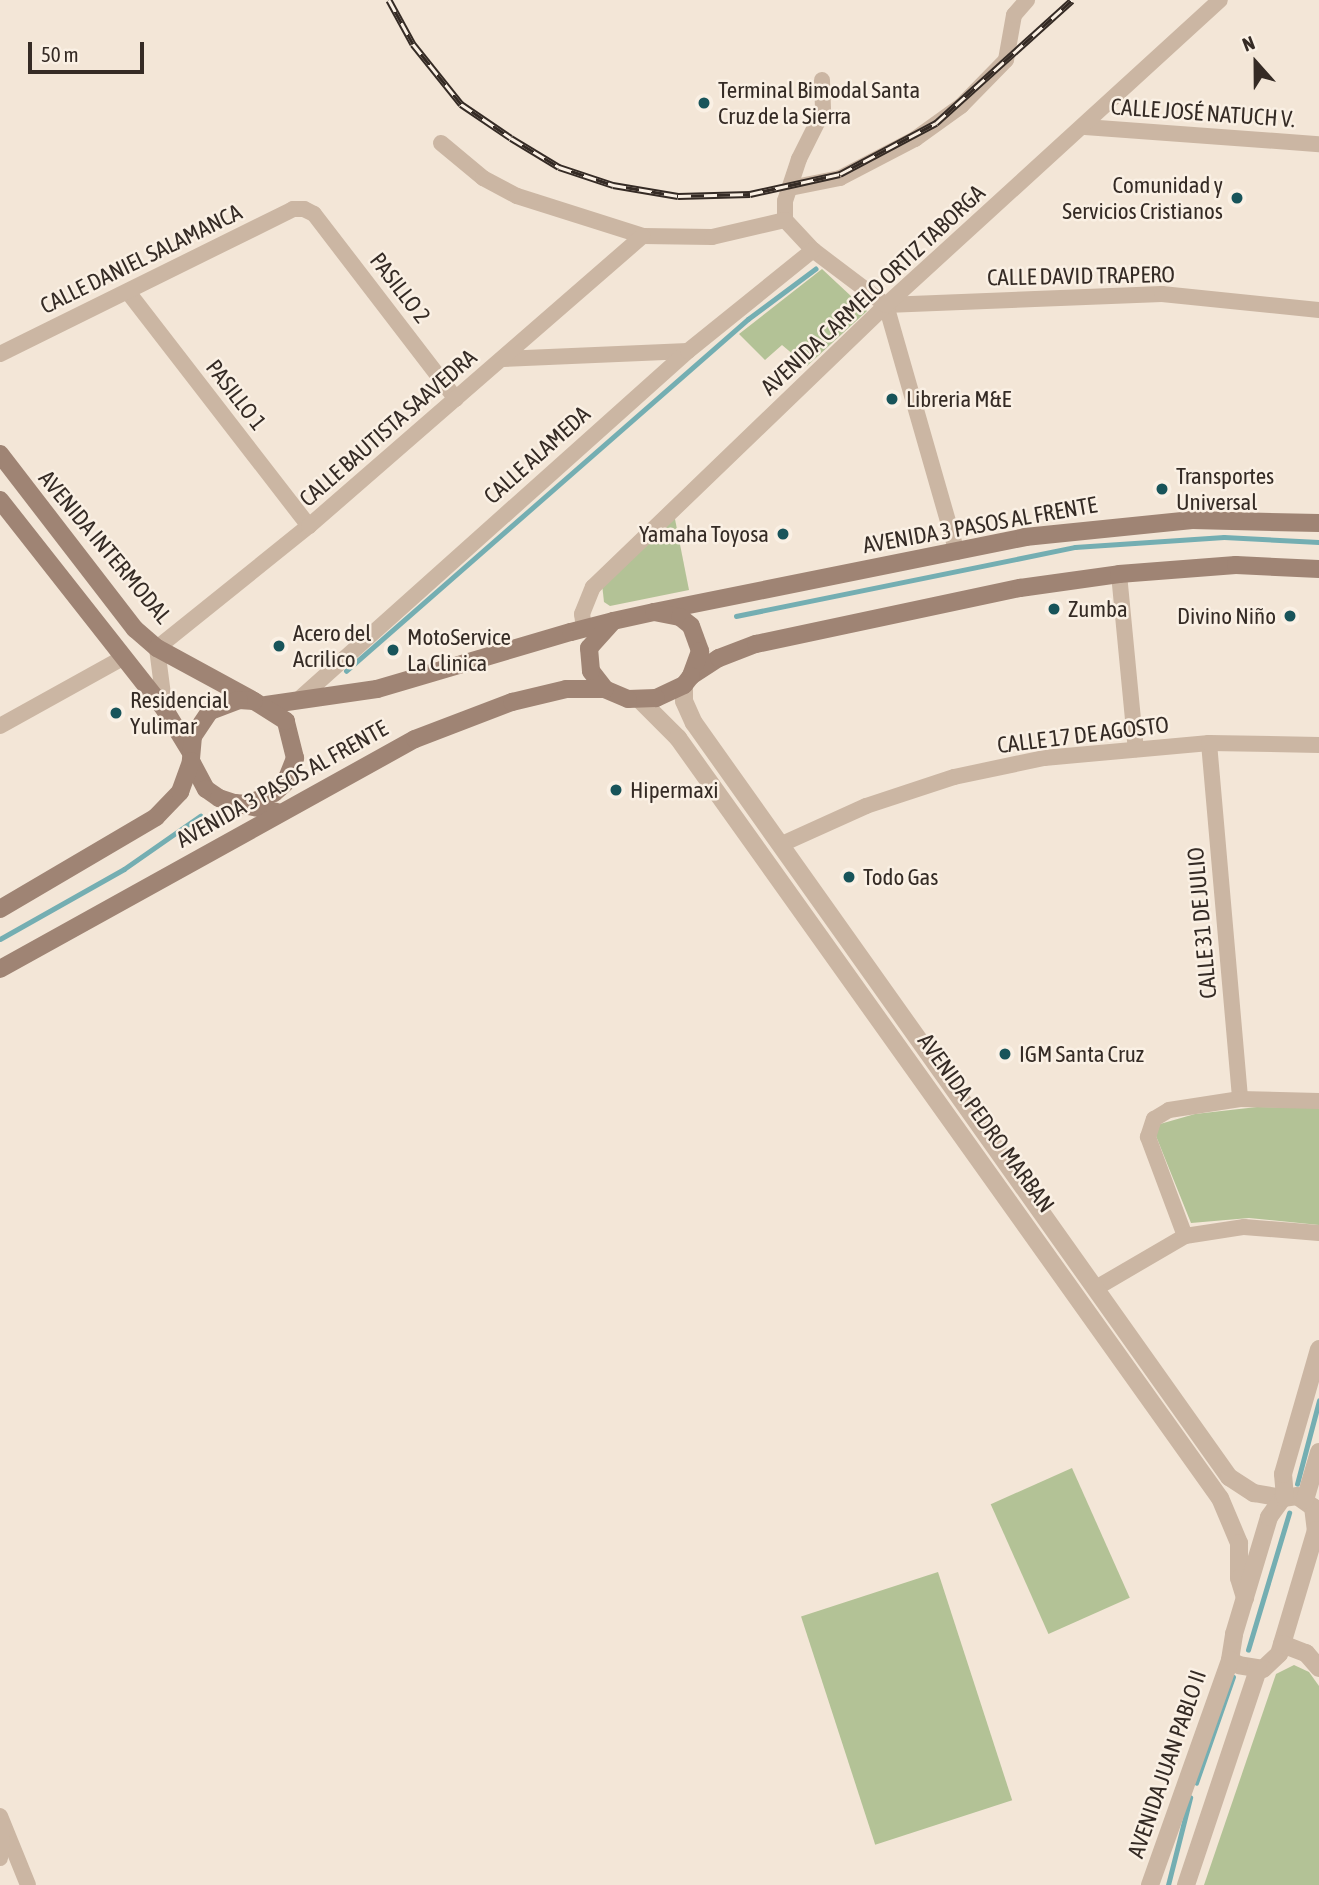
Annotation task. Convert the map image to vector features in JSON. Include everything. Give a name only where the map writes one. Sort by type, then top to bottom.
[{"type":"main road","name":"AVENIDA INTERMODAL","points":[[0,454],[135,629],[157,648],[260,703]]},
{"type":"main road","points":[[0,500],[121,659],[165,710],[206,789],[233,803],[277,812],[292,771],[292,733],[260,703],[239,699],[210,711],[196,729],[191,756]]},
{"type":"main road","name":"AVENIDA 3 PASOS AL FRENTE","points":[[654,612],[957,552],[1111,526],[1192,520],[1319,523]]},
{"type":"main road","points":[[687,680],[700,651],[691,626],[680,617],[654,612],[613,621],[589,648],[590,671],[605,689],[640,700],[656,698],[687,680],[719,658],[756,644],[926,606],[1119,574],[1236,565],[1319,569]]},
{"type":"main road","name":"AVENIDA 3 PASOS AL FRENTE","points":[[260,703],[297,701],[377,689],[613,621]]},
{"type":"main road","name":"AVENIDA 3 PASOS AL FRENTE","points":[[0,969],[277,812],[415,739],[466,719],[566,689],[605,689]]},
{"type":"main road","name":"AVENIDA 3 PASOS AL FRENTE","points":[[0,909],[156,817],[180,792],[191,756]]},
{"type":"main road","points":[[233,803],[248,804],[274,793],[292,771]]},
{"type":"street","points":[[790,188],[840,178],[915,139],[961,106],[1006,60],[1014,15],[1027,0]]},
{"type":"street","name":"AVENIDA CARMELO ORTIZ TABORGA","points":[[584,628],[582,614],[593,587],[886,305],[1085,127],[1220,0]]},
{"type":"street","points":[[785,220],[790,188],[823,111],[821,80]]},
{"type":"street","name":"CALLE JOSÉ NATUCH V.","points":[[1085,127],[1319,144]]},
{"type":"street","points":[[441,143],[484,178],[517,196],[643,236],[712,237],[785,220]]},
{"type":"street","name":"CALLE DANIEL SALAMANCA","points":[[0,354],[293,209],[304,209]]},
{"type":"street","name":"PASILLO 2","points":[[304,209],[314,214],[456,399]]},
{"type":"street","points":[[785,220],[813,250],[886,305],[957,552]]},
{"type":"street","name":"CALLE BAUTISTA SAAVEDRA","points":[[157,648],[309,526],[643,236]]},
{"type":"street","name":"CALLE ALAMEDA","points":[[297,701],[688,351],[813,250]]},
{"type":"street","name":"PASILLO 1","points":[[128,292],[309,526]]},
{"type":"street","name":"CALLE DAVID TRAPERO","points":[[886,305],[1162,294],[1319,310]]},
{"type":"street","points":[[503,359],[688,351]]},
{"type":"street","points":[[1119,574],[1136,749]]},
{"type":"street","points":[[157,648],[165,710]]},
{"type":"street","points":[[0,726],[121,659]]},
{"type":"street","name":"AVENIDA PEDRO MARBAN","points":[[687,680],[684,701],[694,723],[1229,1477],[1254,1493],[1305,1500]]},
{"type":"street","name":"AVENIDA PEDRO MARBAN","points":[[640,700],[678,738],[1220,1498],[1238,1543],[1239,1578],[1245,1598]]},
{"type":"street","name":"CALLE 17 DE AGOSTO","points":[[782,844],[866,806],[954,777],[1044,758],[1209,743],[1319,746]]},
{"type":"street","name":"CALLE 31 DE JULIO","points":[[1209,743],[1240,1099]]},
{"type":"street","points":[[1185,1236],[1148,1137],[1154,1119],[1169,1110],[1240,1099],[1319,1101]]},
{"type":"street","points":[[1096,1288],[1185,1236],[1244,1227],[1319,1233]]},
{"type":"street","points":[[1284,1498],[1283,1474],[1319,1349]]},
{"type":"street","points":[[1186,1885],[1258,1670],[1276,1661],[1282,1644],[1317,1530],[1313,1507],[1305,1500],[1319,1452]]},
{"type":"street","name":"AVENIDA JUAN PABLO II","points":[[1150,1885],[1230,1660],[1269,1517],[1284,1498]]},
{"type":"street","points":[[1282,1644],[1306,1653],[1319,1668]]},
{"type":"street","points":[[1230,1660],[1258,1670]]},
{"type":"street","points":[[0,1858],[1,1820]]},
{"type":"street","points":[[1,1820],[28,1885]]},
{"type":"green space","points":[[822,269],[867,311],[807,366],[782,345],[765,360],[739,334]]},
{"type":"green space","points":[[674,514],[689,590],[610,606],[604,602],[602,584]]},
{"type":"green space","points":[[1257,1107],[1319,1108],[1319,1225],[1249,1218],[1191,1223],[1156,1136],[1160,1124],[1195,1114]]},
{"type":"green space","points":[[1072,1468],[1130,1598],[1048,1634],[991,1504]]},
{"type":"green space","points":[[938,1572],[1012,1800],[875,1845],[801,1616]]},
{"type":"green space","points":[[1294,1665],[1309,1672],[1319,1686],[1319,1885],[1204,1885],[1276,1674]]},
{"type":"waterway","points":[[346,671],[748,319],[815,269]]},
{"type":"waterway","points":[[736,616],[1075,547],[1224,537],[1319,542]]},
{"type":"waterway","points":[[0,939],[124,869],[200,816]]},
{"type":"waterway","points":[[1297,1484],[1319,1401]]},
{"type":"waterway","points":[[1248,1650],[1289,1513]]},
{"type":"waterway","points":[[1196,1783],[1233,1677]]},
{"type":"waterway","points":[[1168,1885],[1190,1798]]},
{"type":"railway","points":[[389,0],[413,44],[461,104],[511,138],[559,167],[613,185],[678,196],[750,194],[840,174],[936,123],[1072,0]]},
{"type":"place","name":"Terminal Bimodal Santa Cruz de la Sierra","points":[[704,103]]},
{"type":"place","name":"Comunidad y Servicios Cristianos","points":[[1237,198]]},
{"type":"place","name":"Libreria M&E","points":[[892,399]]},
{"type":"place","name":"Transportes Universal","points":[[1162,489]]},
{"type":"place","name":"Yamaha Toyosa","points":[[783,534]]},
{"type":"place","name":"Zumba","points":[[1054,609]]},
{"type":"place","name":"Divino Niño","points":[[1290,616]]},
{"type":"place","name":"Acero del Acrilico","points":[[279,646]]},
{"type":"place","name":"MotoService La Clinica","points":[[393,650]]},
{"type":"place","name":"Residencial Yulimar","points":[[116,713]]},
{"type":"place","name":"Hipermaxi","points":[[616,790]]},
{"type":"place","name":"Todo Gas","points":[[849,877]]},
{"type":"place","name":"IGM Santa Cruz","points":[[1005,1054]]}]
